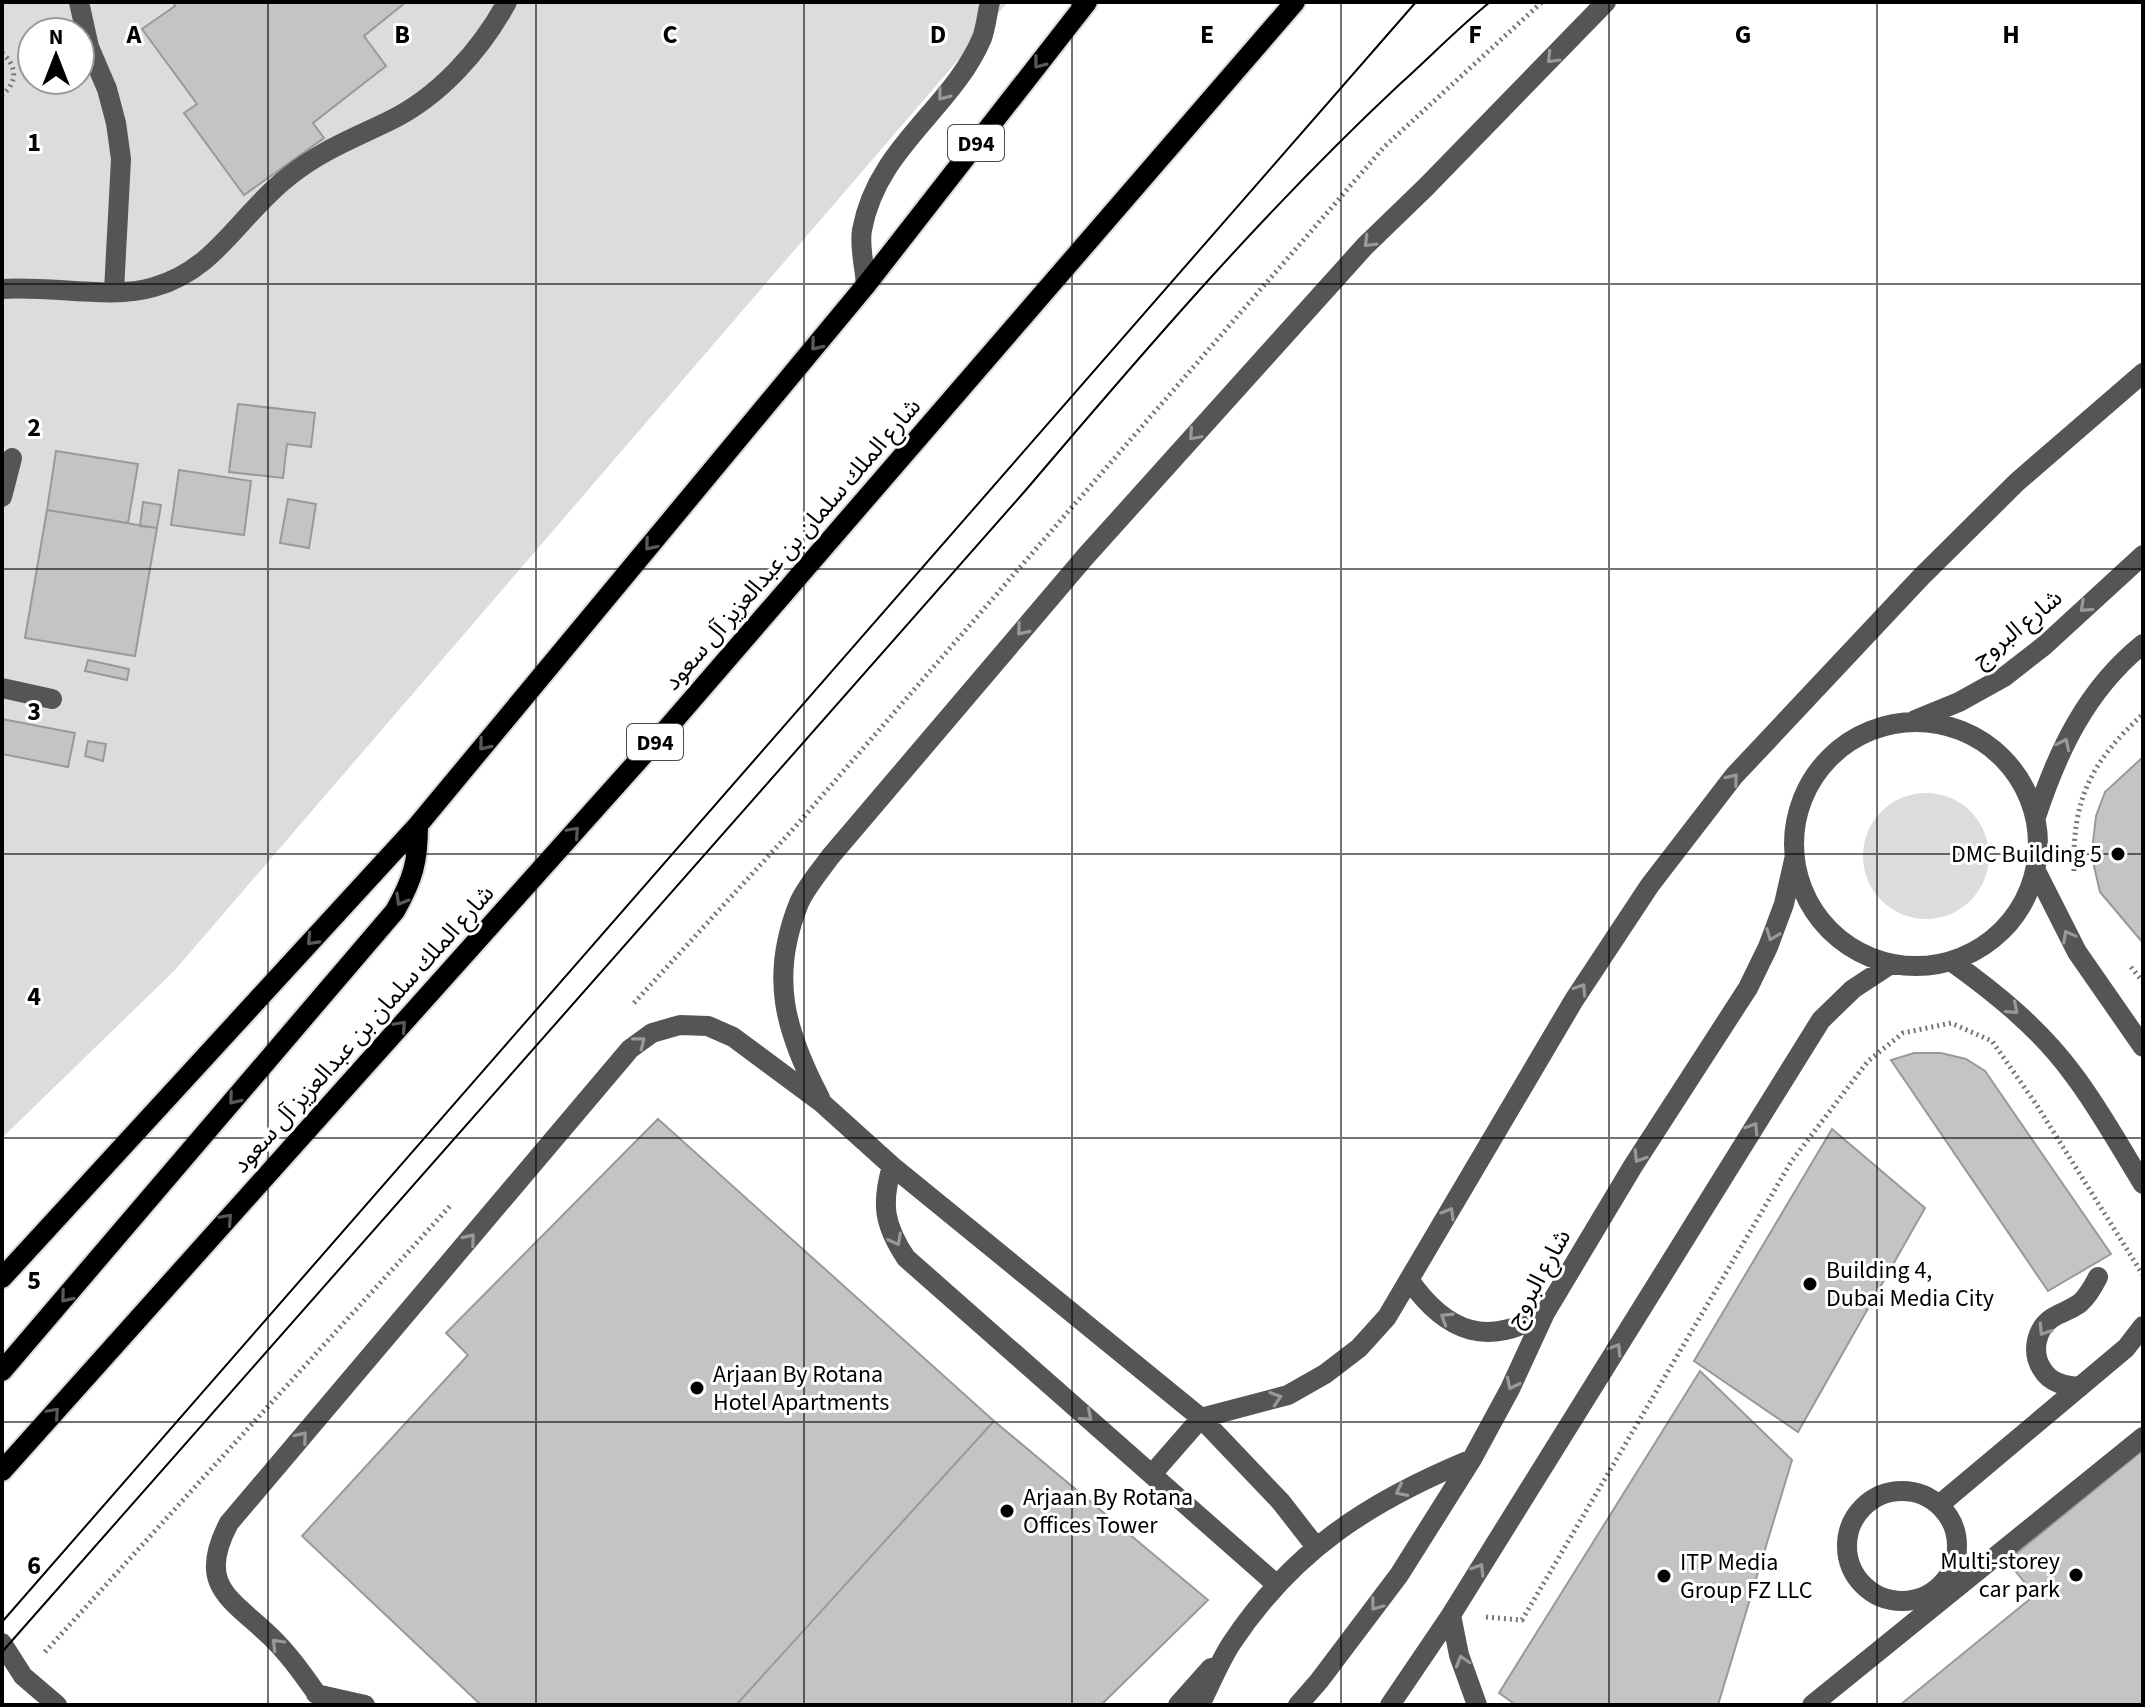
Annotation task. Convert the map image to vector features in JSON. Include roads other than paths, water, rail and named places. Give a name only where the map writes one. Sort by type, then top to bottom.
[{"type":"main road","name":"D94","points":[[2,1278],[418,825],[866,285],[1087,2]]},
{"type":"main road","name":"شارع الملك سلمان بن عبدالعزيز آل سعود","points":[[2,1471],[671,724],[1295,2]]},
{"type":"main road","points":[[2,1371],[395,911],[412,881],[418,825]]},
{"type":"street","points":[[79,2],[89,47],[107,89],[121,159],[114,291]]},
{"type":"street","points":[[2,289],[114,291],[151,288],[185,276],[214,254],[269,191],[306,162],[347,138],[391,120],[430,94],[465,63],[494,27],[507,2]]},
{"type":"street","points":[[866,285],[862,233],[872,193],[893,158],[965,67],[982,37],[990,2]]},
{"type":"street","points":[[822,1103],[798,1056],[783,1005],[784,952],[800,901],[830,857],[1085,557],[1354,257],[1606,2]]},
{"type":"street","points":[[1153,1473],[1201,1418],[1288,1395],[1325,1374],[1359,1348],[1378,1327],[1410,1281],[1574,1000],[1650,885],[1734,776],[1921,577],[2017,482],[2143,373]]},
{"type":"street","points":[[2,497],[12,458]]},
{"type":"street","name":"شارع البروج","points":[[1911,722],[1959,702],[2004,677],[2045,645],[2143,555]]},
{"type":"street","points":[[2036,817],[2050,774],[2069,733],[2094,694],[2143,644]]},
{"type":"street","points":[[2,688],[52,699]]},
{"type":"street","points":[[1911,722],[1945,725],[1976,738],[2003,759],[2023,785],[2036,817],[2036,871],[2019,911],[1989,942],[1951,961],[1922,966],[1891,964],[1862,954],[1837,938],[1816,916],[1802,890],[1794,860],[1795,820],[1810,782],[1836,751],[1871,730],[1911,722]]},
{"type":"street","name":"شارع البروج","points":[[1298,1705],[1399,1575],[1472,1459],[1510,1389],[1545,1313],[1633,1166],[1748,988],[1784,904],[1794,860]]},
{"type":"street","points":[[2036,871],[2077,952],[2143,1047]]},
{"type":"street","points":[[1951,961],[2017,1012],[2046,1041],[2074,1074],[2143,1184]]},
{"type":"street","points":[[1390,1705],[1451,1615],[1821,1020],[1853,989],[1891,964]]},
{"type":"street","points":[[365,1705],[320,1700],[279,1645],[225,1594],[216,1570],[217,1545],[229,1523],[630,1049],[652,1033],[680,1025],[708,1026],[733,1037],[822,1103],[892,1166],[1201,1418],[1252,1470],[1316,1547]]},
{"type":"street","points":[[892,1166],[885,1189],[885,1214],[892,1237],[906,1258],[1277,1585]]},
{"type":"street","points":[[2080,1387],[2065,1386],[2042,1371],[2036,1344],[2048,1320],[2083,1300],[2098,1277]]},
{"type":"street","points":[[1410,1281],[1426,1303],[1446,1320],[1470,1330],[1496,1332],[1522,1327],[1545,1313]]},
{"type":"street","points":[[1939,1505],[2135,1344],[2143,1326]]},
{"type":"street","points":[[1812,1705],[1952,1582],[2143,1437]]},
{"type":"street","points":[[1178,1705],[1229,1647],[1277,1585],[1316,1547],[1382,1500],[1472,1459]]},
{"type":"street","points":[[1934,1598],[1896,1600],[1880,1596],[1865,1587],[1848,1557],[1847,1540],[1861,1509],[1891,1492],[1908,1491],[1939,1505],[1951,1521],[1957,1540],[1952,1582]]},
{"type":"street","points":[[1451,1615],[1459,1655],[1477,1705]]},
{"type":"street","points":[[2,1643],[23,1676],[57,1705]]},
{"type":"street","points":[[1200,1705],[1229,1647]]},
{"type":"tram line","points":[[2,1622],[1416,2]]},
{"type":"tram line","points":[[2,1652],[1206,282],[1350,132],[1490,2]]},
{"type":"place","name":"DMC Building 5","points":[[2118,854]]},
{"type":"place","name":"Building 4, Dubai Media City","points":[[1810,1284]]},
{"type":"place","name":"Arjaan By Rotana Hotel Apartments","points":[[697,1388]]},
{"type":"place","name":"Arjaan By Rotana Offices Tower","points":[[1007,1511]]},
{"type":"place","name":"Multi-storey car park","points":[[2076,1575]]},
{"type":"place","name":"ITP Media Group FZ LLC","points":[[1664,1576]]}]
